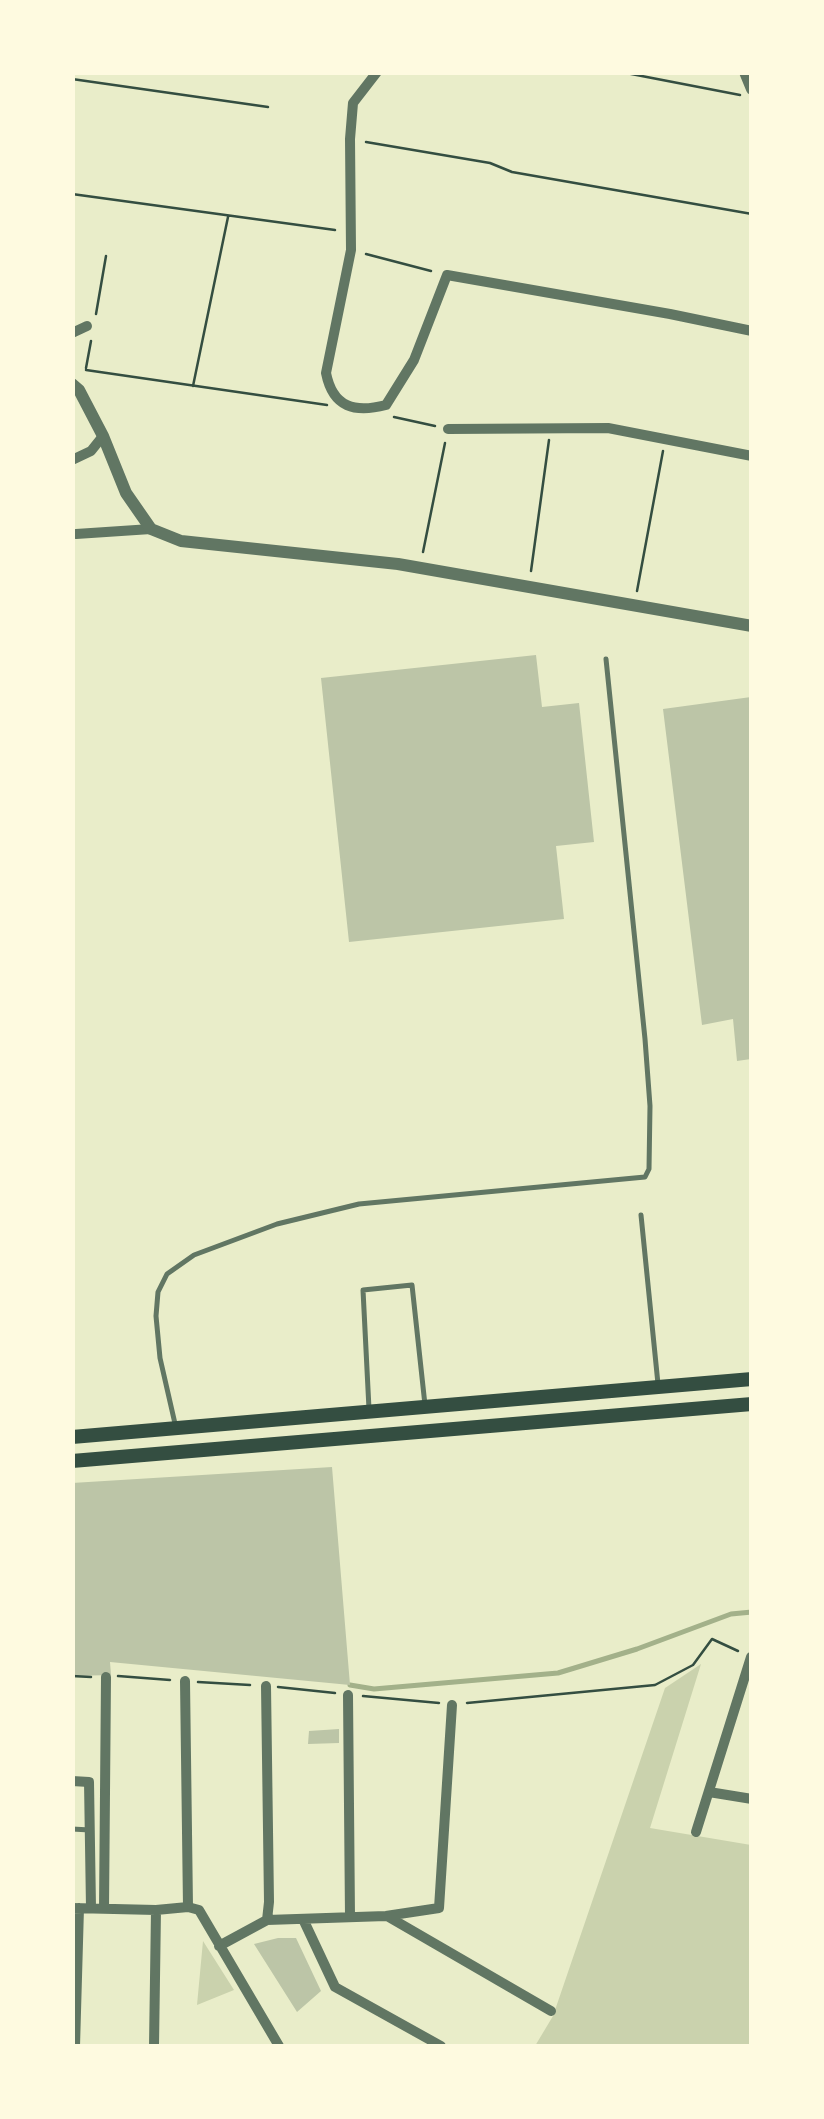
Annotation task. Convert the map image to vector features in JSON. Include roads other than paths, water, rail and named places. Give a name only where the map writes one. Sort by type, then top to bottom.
[{"type":"main road","points":[[72,1437],[752,1379]]},
{"type":"main road","points":[[72,1461],[752,1404]]},
{"type":"street","points":[[377,72],[353,103],[351,250],[326,374],[329,389],[338,400],[364,411],[386,406],[414,360],[448,275],[752,331]]},
{"type":"street","points":[[745,72],[752,89]]},
{"type":"street","points":[[72,333],[87,326]]},
{"type":"street","points":[[72,384],[103,436],[126,493],[152,529]]},
{"type":"street","points":[[448,428],[608,428],[752,456]]},
{"type":"street","points":[[72,460],[91,451],[103,436]]},
{"type":"street","points":[[76,534],[152,529],[181,541],[420,568],[752,626]]},
{"type":"street","points":[[266,1420],[268,1444]]},
{"type":"street","points":[[131,1432],[133,1456]]},
{"type":"street","points":[[696,1832],[751,1657]]},
{"type":"street","points":[[75,2046],[104,1677]]},
{"type":"street","points":[[185,1681],[188,1907]]},
{"type":"street","points":[[266,1686],[267,1920]]},
{"type":"street","points":[[348,1695],[350,1918]]},
{"type":"street","points":[[218,1946],[267,1920],[386,1916],[438,1908],[452,1704]]},
{"type":"street","points":[[72,1781],[89,1782],[87,1908]]},
{"type":"street","points":[[710,1792],[752,1799]]},
{"type":"street","points":[[87,1908],[199,1910],[279,2046]]},
{"type":"street","points":[[154,2046],[156,1910]]},
{"type":"street","points":[[386,1916],[550,2011]]},
{"type":"street","points":[[303,1918],[336,1987],[441,2046]]},
{"type":"lane","points":[[176,1428],[160,1358],[158,1292],[168,1274],[194,1256],[277,1224],[359,1204],[645,1178],[649,1169],[650,1106],[646,1039],[606,659]]},
{"type":"lane","points":[[642,1216],[658,1387]]},
{"type":"lane","points":[[369,1412],[363,1290],[396,1287],[412,1286],[426,1407]]},
{"type":"lane","points":[[72,1829],[90,1830]]},
{"type":"waterway","points":[[350,1685],[374,1689],[558,1673],[731,1614],[752,1612]]}]
